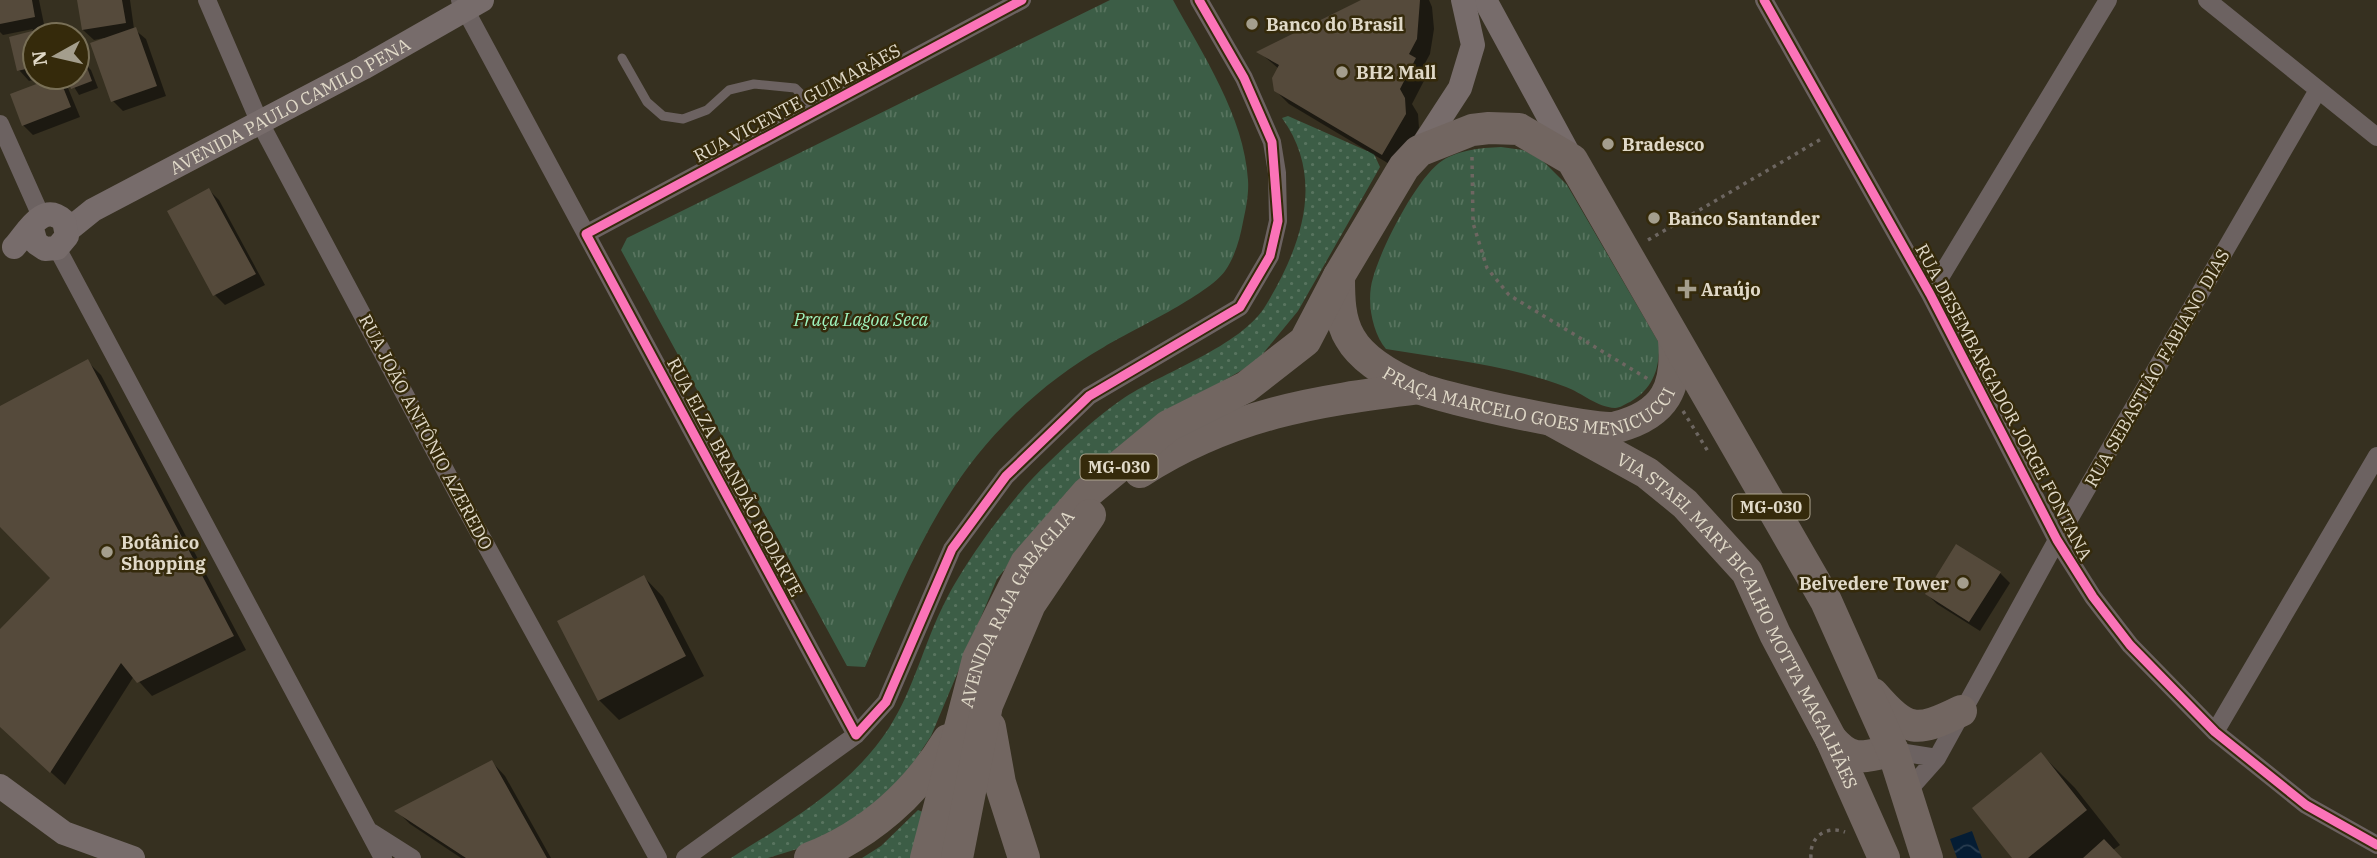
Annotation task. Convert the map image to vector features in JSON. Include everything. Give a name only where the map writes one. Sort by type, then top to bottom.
[{"type":"highway","name":"MG-030","points":[[1339,276],[1404,167],[1419,151],[1472,130],[1519,130],[1572,160]]},
{"type":"highway","name":"PRAÇA MARCELO GOES MENICUCCI","points":[[1339,276],[1339,305],[1350,339],[1374,364],[1419,388],[1551,420],[1615,428],[1650,414],[1671,391],[1676,364],[1674,335],[1572,160]]},
{"type":"highway","name":"AVENIDA RAJA GABÁGLIA","points":[[957,858],[975,710],[978,659],[1026,563],[1087,493],[1168,426],[1246,387],[1305,341],[1339,276]]},
{"type":"highway","name":"MG-030","points":[[1674,335],[1826,601],[1893,751],[1927,858]]},
{"type":"highway","name":"AVENIDA RAJA GABÁGLIA","points":[[926,858],[975,710],[1030,604],[1089,516],[1130,478],[1180,446],[1265,413],[1341,397],[1419,388]]},
{"type":"highway","name":"VIA STAEL MARY BICALHO MOTTA MAGALHÃES","points":[[1551,420],[1647,473],[1685,504],[1747,572],[1775,634],[1832,739],[1884,858]]},
{"type":"highway","points":[[1863,682],[1895,717],[1914,727],[1930,726],[1961,710]]},
{"type":"highway","points":[[810,858],[836,848],[871,828],[931,768],[975,710]]},
{"type":"highway","points":[[975,710],[1024,858]]},
{"type":"highway","points":[[1832,739],[1845,755],[1857,757],[1893,751]]},
{"type":"street","name":"RUA JOÃO ANTÔNIO AZEREDO","points":[[207,0],[259,121],[460,498],[658,858]]},
{"type":"street","name":"RUA VICENTE GUIMARÃES","points":[[586,234],[1022,0]]},
{"type":"street","points":[[685,858],[856,735],[886,702],[952,549],[1006,476],[1090,396],[1240,307],[1270,256],[1279,221],[1272,142],[1244,78],[1199,0]]},
{"type":"street","points":[[1419,151],[1460,88],[1473,45],[1464,0]]},
{"type":"street","points":[[1485,0],[1572,160]]},
{"type":"street","name":"RUA DESEMBARGADOR JORGE FONTANA","points":[[1764,0],[1930,294],[2057,540],[2093,597],[2130,645],[2214,732],[2306,805],[2377,845]]},
{"type":"street","points":[[1930,294],[2108,0]]},
{"type":"street","points":[[2207,0],[2377,137]]},
{"type":"street","name":"AVENIDA PAULO CAMILO PENA","points":[[7,250],[93,209],[363,68],[468,3]]},
{"type":"street","name":"RUA ELZA BRANDÃO RODARTE","points":[[468,3],[586,234],[856,735]]},
{"type":"street","name":"RUA SEBASTIÃO FABIANO DIAS","points":[[1905,794],[1937,758],[1961,710],[2057,540],[2318,90]]},
{"type":"street","points":[[0,124],[49,231],[383,858]]},
{"type":"street","points":[[2214,732],[2377,456]]},
{"type":"street","points":[[1893,751],[1937,758]]},
{"type":"street","points":[[0,786],[64,833],[133,858]]},
{"type":"street","points":[[369,831],[412,858]]},
{"type":"lane","points":[[622,58],[647,102],[663,116],[683,119],[707,110],[729,90],[754,84],[795,88],[817,110]]},
{"type":"path","points":[[1472,130],[1473,223],[1488,268],[1508,295],[1671,391],[1712,458]]},
{"type":"path","points":[[1625,253],[1836,130]]},
{"type":"path","points":[[1811,858],[1815,839],[1826,830]]},
{"type":"green space","name":"Praça Lagoa Seca","points":[[1110,0],[1173,0],[1209,64],[1230,109],[1245,156],[1248,196],[1234,254],[1225,271],[1203,291],[1077,364],[1027,403],[1004,425],[959,479],[941,509],[908,571],[865,667],[847,666],[621,250],[627,238]]},
{"type":"green space","points":[[1288,116],[1374,154],[1380,167],[1298,311],[1256,362],[1211,388],[1065,495],[997,579],[931,736],[898,786],[826,840],[768,858],[731,858],[817,802],[874,749],[898,713],[954,585],[992,528],[1035,475],[1112,407],[1239,334],[1266,305],[1289,260],[1304,213],[1306,189],[1303,165],[1295,141],[1282,118]]},
{"type":"green space","points":[[1501,147],[1523,150],[1542,160],[1567,185],[1659,343],[1658,361],[1650,384],[1638,397],[1621,407],[1602,405],[1566,387],[1522,373],[1386,349],[1377,334],[1370,306],[1373,278],[1391,233],[1410,200],[1439,163],[1468,150]]},
{"type":"green space","points":[[918,810],[923,812],[915,858],[862,858],[881,846]]},
{"type":"water","points":[[1972,831],[1982,858],[1957,858],[1950,839]]},
{"type":"building","points":[[0,0],[32,0],[35,17],[0,24]]},
{"type":"building","points":[[77,0],[122,0],[126,23],[91,29],[91,21],[80,21]]},
{"type":"building","name":"BH2 Mall","points":[[1361,0],[1420,0],[1417,39],[1409,54],[1416,58],[1400,89],[1405,98],[1406,114],[1382,155],[1274,91],[1272,78],[1279,65],[1256,52]]},
{"type":"building","points":[[136,27],[157,86],[111,102],[91,43]]},
{"type":"building","points":[[21,34],[21,70],[17,71],[9,37]]},
{"type":"building","points":[[21,90],[65,91],[71,107],[22,126],[10,94]]},
{"type":"building","points":[[209,188],[256,274],[213,296],[167,211]]},
{"type":"building","name":"Botânico Shopping","points":[[88,359],[234,636],[137,683],[121,663],[50,773],[0,727],[0,629],[50,578],[0,527],[0,406]]},
{"type":"building","name":"Belvedere Tower","points":[[1956,544],[2001,572],[1969,622],[1925,594]]},
{"type":"building","points":[[644,575],[686,656],[598,701],[557,621]]},
{"type":"building","points":[[2041,752],[2087,810],[2028,858],[2012,858],[1972,808]]},
{"type":"building","points":[[492,760],[547,858],[466,858],[394,811]]},
{"type":"building","points":[[2104,839],[2122,858],[2083,858]]},
{"type":"cycle path","points":[[1022,0],[586,234],[856,735],[886,702],[952,549],[1006,476],[1089,396],[1240,307],[1270,256],[1278,221],[1272,142],[1244,78],[1199,0]]},
{"type":"cycle path","points":[[1764,0],[1930,294],[2057,540],[2093,597],[2130,645],[2215,732],[2306,805],[2377,845]]},
{"type":"place","name":"Banco do Brasil","points":[[1252,24]]},
{"type":"place","name":"BH2 Mall","points":[[1342,72]]},
{"type":"place","name":"Bradesco","points":[[1608,144]]},
{"type":"place","name":"Banco Santander","points":[[1654,218]]},
{"type":"place","name":"Araújo","points":[[1687,289]]},
{"type":"place","name":"Botânico Shopping","points":[[107,552]]},
{"type":"place","name":"Belvedere Tower","points":[[1963,583]]}]
